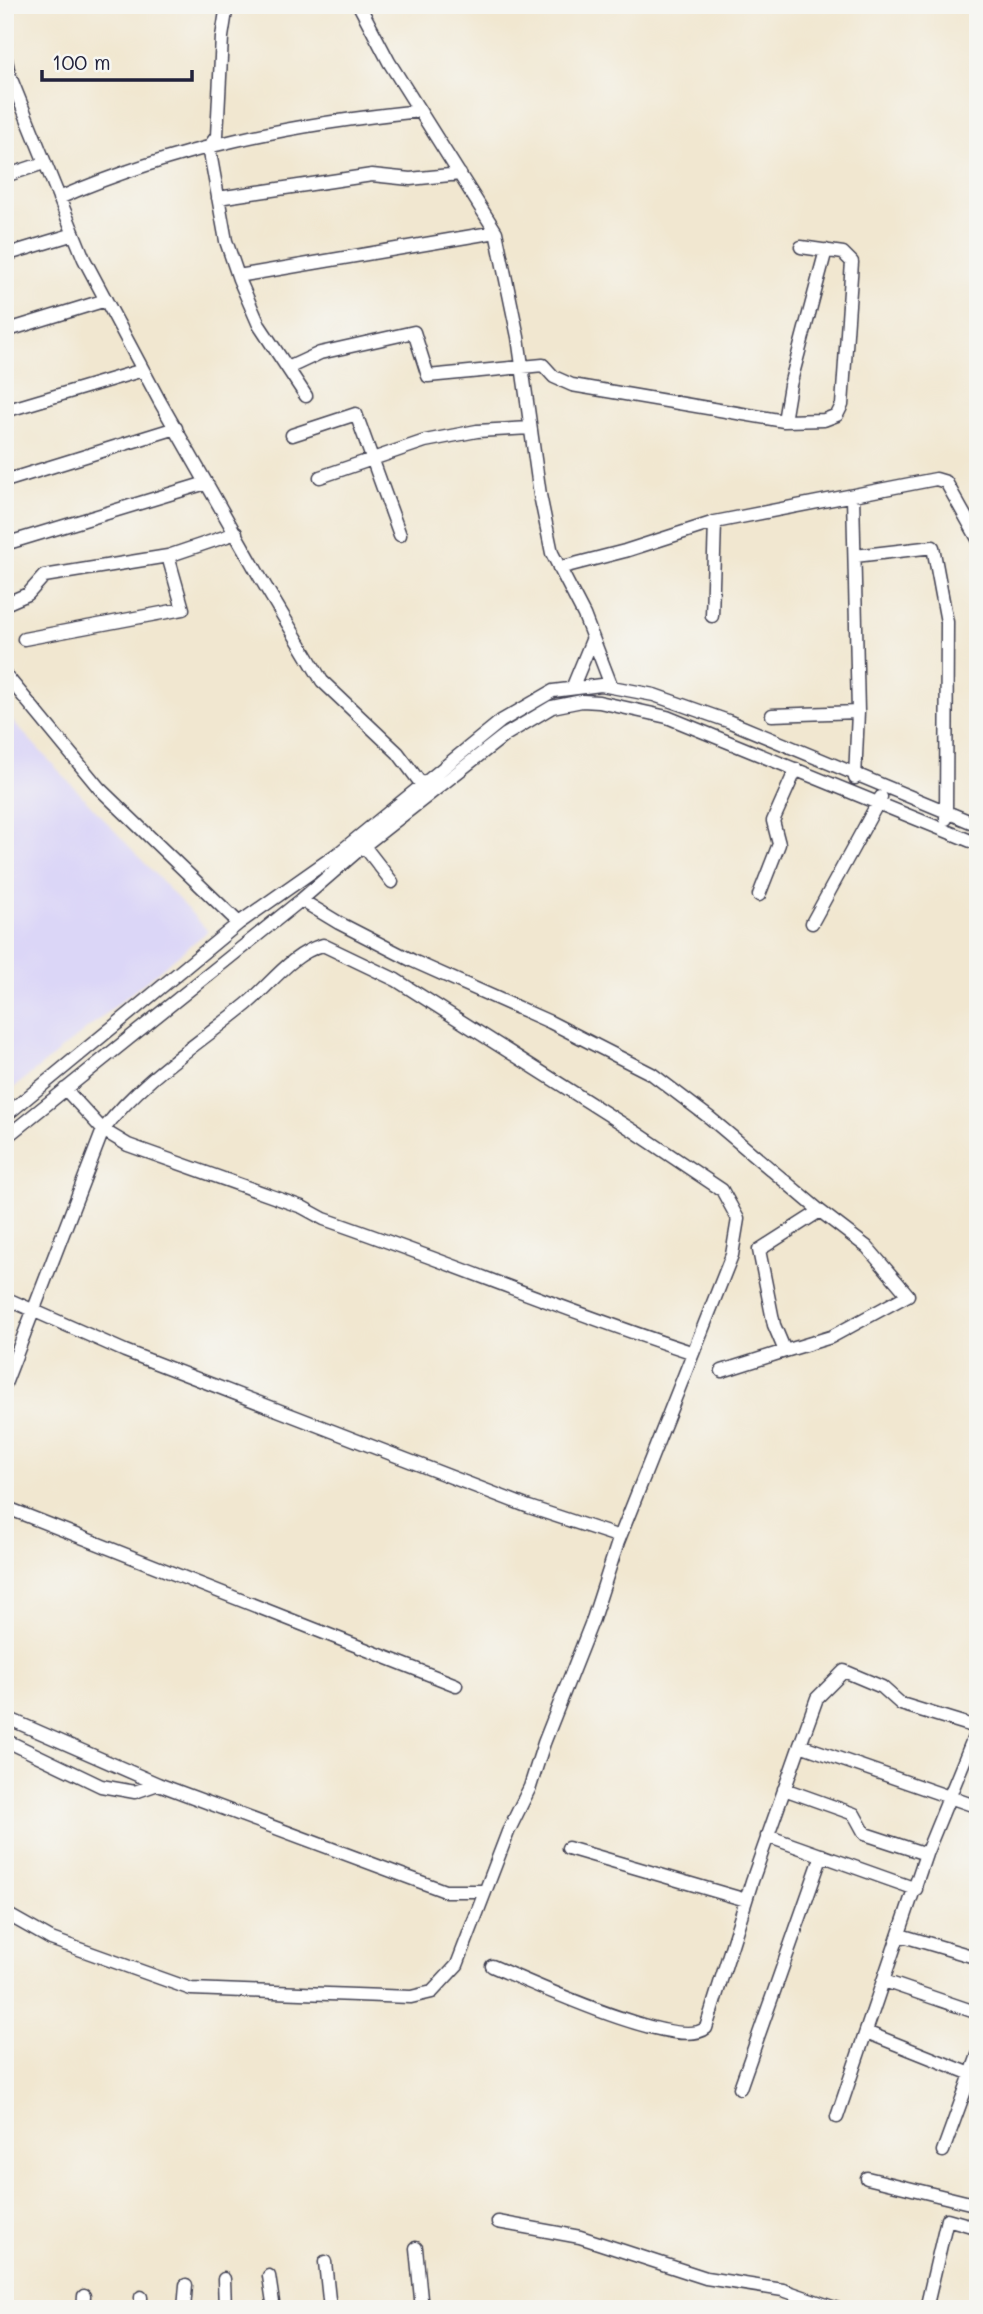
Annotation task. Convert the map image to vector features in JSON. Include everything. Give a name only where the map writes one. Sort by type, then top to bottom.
[{"type":"street","points":[[227,5],[217,136],[209,147],[226,241],[259,325],[290,367],[306,396]]},
{"type":"street","points":[[359,5],[420,111],[496,232],[552,553],[584,615],[611,685]]},
{"type":"street","points":[[5,55],[9,74],[74,234],[143,370],[206,483],[322,681],[398,752],[422,785]]},
{"type":"street","points":[[59,198],[149,162],[265,132],[327,121],[420,111]]},
{"type":"street","points":[[5,176],[44,163]]},
{"type":"street","points":[[218,198],[372,175],[410,178],[460,174]]},
{"type":"street","points":[[238,276],[496,232]]},
{"type":"street","points":[[5,255],[74,234]]},
{"type":"street","points":[[290,367],[320,353],[414,332],[428,376],[543,365],[554,377],[572,385],[784,421],[831,418],[842,405],[852,262],[847,255],[801,247]]},
{"type":"street","points":[[784,421],[790,385],[826,250]]},
{"type":"street","points":[[5,331],[106,300]]},
{"type":"street","points":[[5,411],[143,370]]},
{"type":"street","points":[[292,435],[356,414],[400,535]]},
{"type":"street","points":[[5,481],[176,428]]},
{"type":"street","points":[[320,477],[425,441],[477,431],[530,428]]},
{"type":"street","points":[[559,568],[625,551],[715,522],[936,479],[946,482],[978,538]]},
{"type":"street","points":[[5,544],[206,483]]},
{"type":"street","points":[[849,791],[858,774],[853,496]]},
{"type":"street","points":[[712,616],[715,522]]},
{"type":"street","points":[[5,604],[28,594],[44,576],[168,556],[236,533]]},
{"type":"street","points":[[855,556],[933,547],[947,622],[949,813],[942,829]]},
{"type":"street","points":[[24,639],[183,609],[168,556]]},
{"type":"street","points":[[573,686],[592,640]]},
{"type":"street","points":[[5,674],[99,788],[239,923]]},
{"type":"street","points":[[5,1116],[239,923],[340,852],[520,708],[553,691],[573,686],[611,685],[685,705],[978,825]]},
{"type":"street","points":[[5,1138],[505,735],[540,713],[566,704],[599,702],[641,709],[715,735],[978,844]]},
{"type":"street","points":[[772,715],[858,712]]},
{"type":"street","points":[[759,895],[779,844],[772,821],[796,769]]},
{"type":"street","points":[[812,923],[887,787]]},
{"type":"street","points":[[364,846],[392,882]]},
{"type":"street","points":[[301,900],[339,923],[424,966],[550,1022],[652,1074],[867,1247],[908,1295],[831,1337],[722,1371]]},
{"type":"street","points":[[5,1384],[43,1279],[103,1130],[126,1101],[248,1003],[293,961],[323,946],[344,953],[396,980],[722,1190],[738,1219],[738,1233],[718,1292],[691,1352],[620,1536],[593,1619],[544,1743],[530,1787],[450,1975],[432,1993],[411,1997],[191,1989],[51,1939],[5,1913]]},
{"type":"street","points":[[65,1089],[103,1130],[128,1145],[302,1207],[324,1219],[481,1275],[607,1325],[691,1352]]},
{"type":"street","points":[[785,1351],[774,1325],[759,1250],[820,1211]]},
{"type":"street","points":[[5,1298],[163,1366],[529,1507],[620,1536]]},
{"type":"street","points":[[5,1507],[456,1685]]},
{"type":"street","points":[[492,1966],[592,2007],[666,2032],[701,2032],[706,2028],[767,1836],[817,1698],[844,1671],[882,1687],[901,1704],[977,1727],[926,1854],[837,2117]]},
{"type":"street","points":[[5,1717],[158,1784],[445,1891],[485,1891]]},
{"type":"street","points":[[5,1741],[101,1786],[135,1792],[158,1784]]},
{"type":"street","points":[[800,1745],[978,1807]]},
{"type":"street","points":[[784,1789],[854,1814],[865,1834],[926,1854]]},
{"type":"street","points":[[767,1836],[916,1889]]},
{"type":"street","points":[[568,1848],[746,1900]]},
{"type":"street","points":[[740,2088],[822,1855]]},
{"type":"street","points":[[901,1934],[978,1958]]},
{"type":"street","points":[[884,1981],[978,2013]]},
{"type":"street","points":[[866,2032],[971,2074]]},
{"type":"street","points":[[943,2151],[978,2055]]},
{"type":"street","points":[[867,2178],[978,2205]]},
{"type":"street","points":[[926,2309],[947,2219],[975,2227]]},
{"type":"street","points":[[498,2222],[580,2237],[706,2277],[783,2290],[838,2309]]},
{"type":"street","points":[[416,2248],[422,2309]]},
{"type":"street","points":[[325,2262],[330,2309]]},
{"type":"street","points":[[269,2276],[274,2309]]},
{"type":"street","points":[[225,2279],[225,2309]]},
{"type":"street","points":[[184,2309],[186,2285]]},
{"type":"shaded area","points":[[5,713],[208,931],[5,1095]]}]
